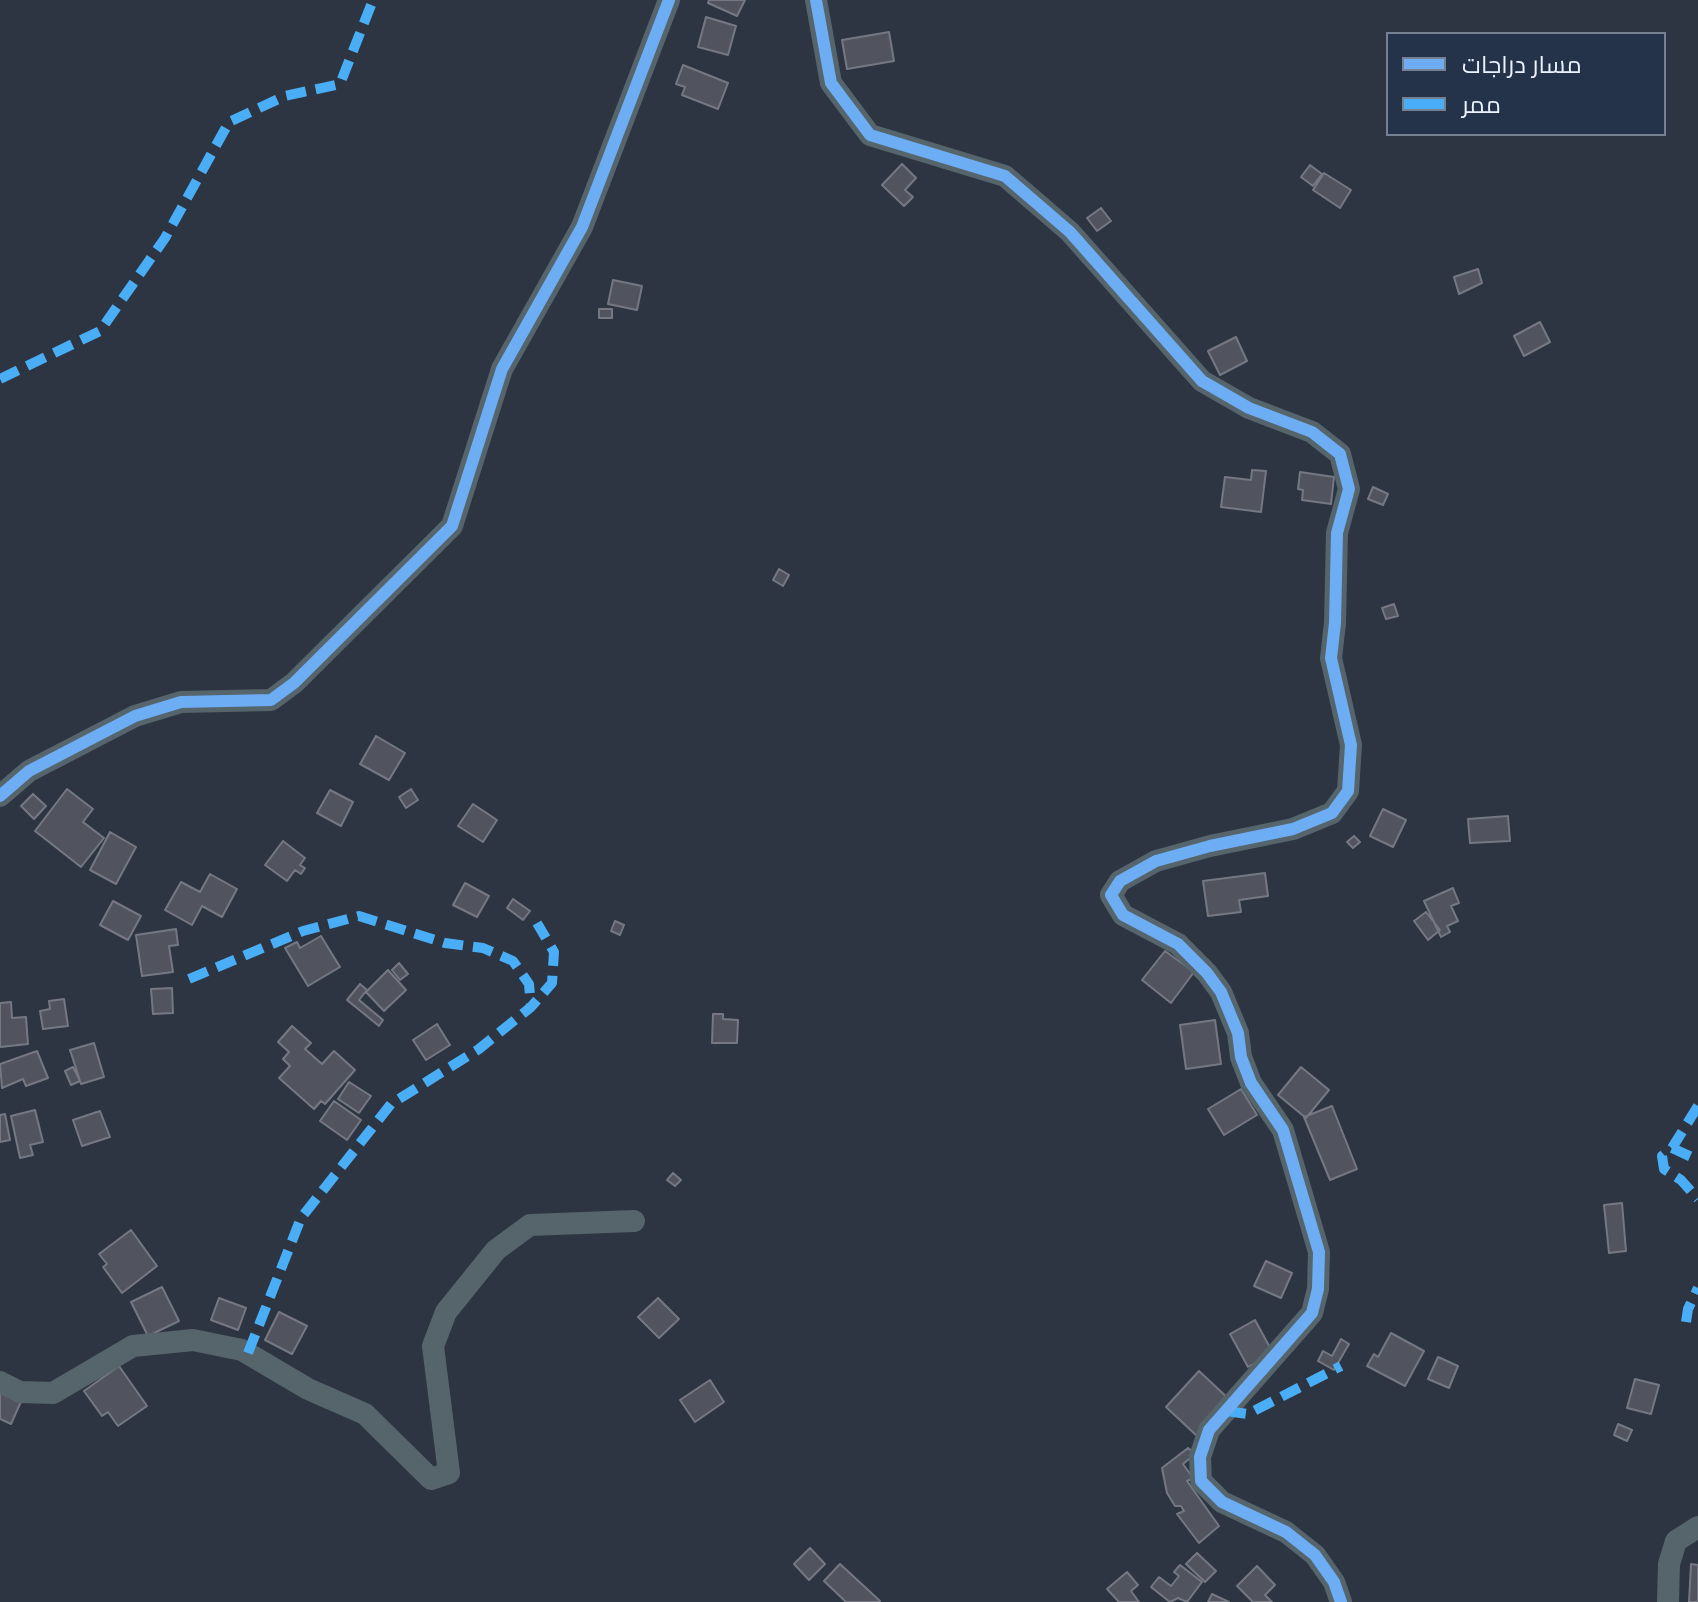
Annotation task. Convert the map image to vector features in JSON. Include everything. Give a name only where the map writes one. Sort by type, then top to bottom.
[{"type":"street","points":[[0,796],[29,771],[135,716],[181,702],[271,700],[294,683],[452,526],[502,369],[582,227],[669,0]]},
{"type":"street","points":[[816,0],[831,83],[870,135],[1005,176],[1070,232],[1202,381],[1249,408],[1312,432],[1340,454],[1349,489],[1337,533],[1337,596],[1331,658],[1351,745],[1348,791],[1332,813],[1293,829],[1156,861],[1120,881],[1111,895],[1123,915],[1178,944],[1221,992],[1238,1033],[1241,1057],[1251,1083],[1283,1130],[1319,1252],[1318,1289],[1312,1313],[1209,1430],[1200,1457],[1201,1481],[1222,1502],[1286,1532],[1315,1555],[1334,1582],[1341,1602]]},
{"type":"street","points":[[0,1382],[20,1392],[53,1393],[133,1346],[193,1340],[242,1350],[308,1389],[335,1398],[365,1414],[431,1479],[449,1473],[433,1346],[446,1312],[496,1250],[530,1225],[634,1221]]},
{"type":"street","points":[[1668,1602],[1669,1564],[1676,1541],[1698,1527]]},
{"type":"building","points":[[709,0],[745,0],[737,16],[708,3]]},
{"type":"building","points":[[706,17],[736,26],[728,55],[698,47]]},
{"type":"building","points":[[889,32],[894,61],[847,69],[842,40]]},
{"type":"building","points":[[683,65],[728,83],[718,109],[682,95],[685,87],[676,84]]},
{"type":"building","points":[[902,164],[916,178],[905,190],[913,197],[904,206],[882,185]]},
{"type":"building","points":[[1310,165],[1322,174],[1313,186],[1301,177]]},
{"type":"building","points":[[1324,173],[1351,190],[1340,208],[1313,190]]},
{"type":"building","points":[[1101,208],[1111,221],[1097,231],[1087,218]]},
{"type":"building","points":[[1478,269],[1482,283],[1459,294],[1454,277]]},
{"type":"building","points":[[613,280],[642,286],[637,310],[608,304]]},
{"type":"building","points":[[599,309],[612,309],[612,318],[599,318]]},
{"type":"building","points":[[1540,322],[1550,342],[1524,356],[1514,336]]},
{"type":"building","points":[[1236,337],[1247,361],[1220,375],[1208,351]]},
{"type":"building","points":[[1252,470],[1266,471],[1261,512],[1221,507],[1225,477],[1251,480]]},
{"type":"building","points":[[1300,472],[1334,477],[1331,504],[1302,500],[1303,490],[1298,489]]},
{"type":"building","points":[[1373,487],[1388,494],[1383,505],[1368,499]]},
{"type":"building","points":[[779,569],[789,575],[783,586],[773,580]]},
{"type":"building","points":[[1394,604],[1398,616],[1386,619],[1382,608]]},
{"type":"building","points":[[376,736],[405,753],[389,780],[360,764]]},
{"type":"building","points":[[67,789],[93,809],[83,822],[104,838],[81,867],[35,831]]},
{"type":"building","points":[[411,789],[418,800],[406,808],[399,797]]},
{"type":"building","points":[[330,790],[353,802],[341,826],[317,813]]},
{"type":"building","points":[[33,794],[46,806],[34,819],[21,806]]},
{"type":"building","points":[[473,804],[497,820],[483,842],[458,826]]},
{"type":"building","points":[[1383,809],[1406,820],[1393,847],[1370,836]]},
{"type":"building","points":[[1508,816],[1510,841],[1470,843],[1468,819]]},
{"type":"building","points":[[110,832],[136,847],[116,884],[90,870]]},
{"type":"building","points":[[1354,836],[1360,842],[1353,848],[1347,842]]},
{"type":"building","points":[[283,841],[305,858],[300,865],[305,868],[301,874],[295,870],[287,881],[265,865]]},
{"type":"building","points":[[1265,873],[1268,896],[1239,900],[1241,912],[1208,916],[1203,881]]},
{"type":"building","points":[[210,874],[237,889],[222,917],[202,906],[192,925],[165,910],[181,882],[200,892]]},
{"type":"building","points":[[465,883],[489,896],[477,917],[453,905]]},
{"type":"building","points":[[1453,888],[1459,903],[1451,906],[1458,921],[1447,926],[1450,932],[1441,937],[1424,901]]},
{"type":"building","points":[[513,899],[530,911],[523,920],[507,908]]},
{"type":"building","points":[[113,901],[141,916],[128,940],[100,925]]},
{"type":"building","points":[[1426,912],[1440,930],[1428,940],[1414,921]]},
{"type":"building","points":[[615,921],[624,925],[620,935],[611,931]]},
{"type":"building","points":[[176,929],[178,945],[169,946],[173,972],[142,976],[136,935]]},
{"type":"building","points":[[321,936],[340,967],[308,986],[285,948],[297,942],[300,948]]},
{"type":"building","points":[[1165,951],[1194,972],[1171,1003],[1142,980]]},
{"type":"building","points":[[399,963],[408,974],[400,980],[392,970]]},
{"type":"building","points":[[388,970],[406,990],[384,1011],[366,992]]},
{"type":"building","points":[[360,984],[367,990],[359,1000],[383,1020],[379,1026],[347,1000]]},
{"type":"building","points":[[172,988],[173,1013],[153,1014],[151,989]]},
{"type":"building","points":[[64,999],[68,1026],[43,1029],[40,1011],[50,1009],[49,1001]]},
{"type":"building","points":[[11,1002],[12,1018],[26,1017],[28,1044],[0,1047],[0,1003]]},
{"type":"building","points":[[713,1014],[723,1014],[723,1019],[738,1020],[737,1043],[712,1043]]},
{"type":"building","points":[[1215,1020],[1221,1064],[1186,1069],[1180,1025]]},
{"type":"building","points":[[437,1024],[450,1045],[426,1060],[413,1040]]},
{"type":"building","points":[[292,1026],[311,1043],[305,1049],[322,1064],[334,1051],[355,1070],[325,1104],[321,1101],[314,1109],[279,1078],[290,1066],[283,1059],[289,1052],[278,1042]]},
{"type":"building","points":[[94,1043],[104,1077],[81,1084],[70,1050]]},
{"type":"building","points":[[37,1051],[48,1078],[26,1086],[23,1079],[2,1088],[0,1064]]},
{"type":"building","points":[[73,1067],[80,1081],[71,1085],[65,1071]]},
{"type":"building","points":[[1301,1067],[1329,1090],[1306,1118],[1278,1095]]},
{"type":"building","points":[[349,1082],[371,1096],[359,1113],[338,1099]]},
{"type":"building","points":[[1241,1089],[1257,1115],[1224,1135],[1208,1109]]},
{"type":"building","points":[[334,1101],[361,1120],[347,1140],[320,1121]]},
{"type":"building","points":[[1332,1106],[1357,1169],[1330,1180],[1304,1117]]},
{"type":"building","points":[[35,1110],[43,1142],[30,1145],[33,1155],[20,1158],[11,1116]]},
{"type":"building","points":[[100,1111],[110,1137],[82,1146],[73,1120]]},
{"type":"building","points":[[5,1114],[10,1140],[0,1142],[0,1115]]},
{"type":"building","points":[[673,1173],[681,1180],[675,1186],[667,1180]]},
{"type":"building","points":[[1622,1203],[1626,1251],[1609,1253],[1604,1205]]},
{"type":"building","points":[[131,1230],[157,1266],[122,1293],[103,1267],[107,1264],[99,1254]]},
{"type":"building","points":[[1266,1261],[1292,1273],[1281,1298],[1254,1286]]},
{"type":"building","points":[[162,1287],[179,1321],[148,1336],[131,1302]]},
{"type":"building","points":[[219,1298],[246,1308],[238,1330],[211,1320]]},
{"type":"building","points":[[658,1298],[679,1319],[659,1338],[638,1317]]},
{"type":"building","points":[[279,1312],[307,1326],[292,1354],[265,1340]]},
{"type":"building","points":[[1255,1320],[1273,1353],[1248,1367],[1230,1334]]},
{"type":"building","points":[[1391,1333],[1424,1351],[1405,1386],[1367,1366],[1374,1354],[1378,1357]]},
{"type":"building","points":[[1341,1339],[1349,1344],[1334,1370],[1318,1361],[1323,1351],[1332,1356]]},
{"type":"building","points":[[1438,1357],[1458,1366],[1449,1388],[1428,1379]]},
{"type":"building","points":[[119,1366],[147,1406],[118,1426],[108,1412],[102,1416],[84,1391]]},
{"type":"building","points":[[1199,1371],[1231,1401],[1197,1436],[1166,1407]]},
{"type":"building","points":[[1635,1379],[1659,1385],[1651,1414],[1627,1408]]},
{"type":"building","points":[[710,1380],[724,1402],[695,1422],[680,1400]]},
{"type":"building","points":[[0,1387],[23,1397],[11,1424],[0,1419]]},
{"type":"building","points":[[1618,1424],[1632,1430],[1627,1441],[1614,1435]]},
{"type":"building","points":[[1188,1448],[1195,1454],[1183,1464],[1193,1478],[1187,1481],[1219,1526],[1199,1543],[1177,1514],[1184,1511],[1181,1506],[1175,1506],[1167,1493],[1162,1468]]},
{"type":"building","points":[[810,1548],[825,1564],[809,1580],[794,1564]]},
{"type":"building","points":[[1197,1553],[1216,1571],[1205,1582],[1186,1564]]},
{"type":"building","points":[[840,1564],[880,1601],[846,1602],[824,1581]]},
{"type":"building","points":[[1691,1564],[1698,1565],[1698,1602],[1689,1602]]},
{"type":"building","points":[[1180,1565],[1202,1582],[1187,1602],[1178,1598],[1170,1602],[1151,1587],[1159,1577],[1171,1586],[1179,1576],[1174,1572]]},
{"type":"building","points":[[1257,1566],[1275,1585],[1265,1595],[1272,1602],[1253,1602],[1237,1586]]},
{"type":"building","points":[[1127,1572],[1138,1585],[1131,1591],[1139,1602],[1119,1602],[1107,1589]]},
{"type":"building","points":[[1212,1594],[1229,1602],[1208,1602]]},
{"type":"marked path","points":[[0,379],[100,331],[165,238],[229,122],[285,96],[340,84],[373,0]]},
{"type":"marked path","points":[[189,979],[303,931],[359,916],[445,943],[483,948],[513,961],[529,984],[531,1007]]},
{"type":"marked path","points":[[248,1353],[301,1218],[391,1104],[479,1049],[531,1007],[552,983],[554,952],[537,923]]},
{"type":"marked path","points":[[1698,1106],[1672,1148],[1662,1156],[1664,1169],[1681,1180],[1698,1199]]},
{"type":"marked path","points":[[1672,1148],[1698,1160]]},
{"type":"marked path","points":[[1686,1322],[1688,1309],[1698,1288]]},
{"type":"marked path","points":[[1226,1411],[1248,1414],[1341,1366]]},
{"type":"cycle path","points":[[0,796],[29,771],[135,716],[181,702],[271,700],[294,683],[452,526],[502,369],[582,227],[669,0]]},
{"type":"cycle path","points":[[816,0],[831,83],[870,135],[1005,176],[1070,232],[1202,381],[1249,408],[1312,432],[1340,454],[1349,489],[1337,533],[1331,658],[1351,745],[1348,791],[1332,813],[1293,829],[1156,861],[1120,881],[1111,895],[1123,915],[1178,944],[1221,992],[1238,1033],[1241,1057],[1251,1083],[1283,1130],[1319,1252],[1318,1289],[1312,1313],[1209,1430],[1200,1457],[1201,1481],[1222,1502],[1286,1532],[1315,1555],[1334,1582],[1341,1602]]}]
